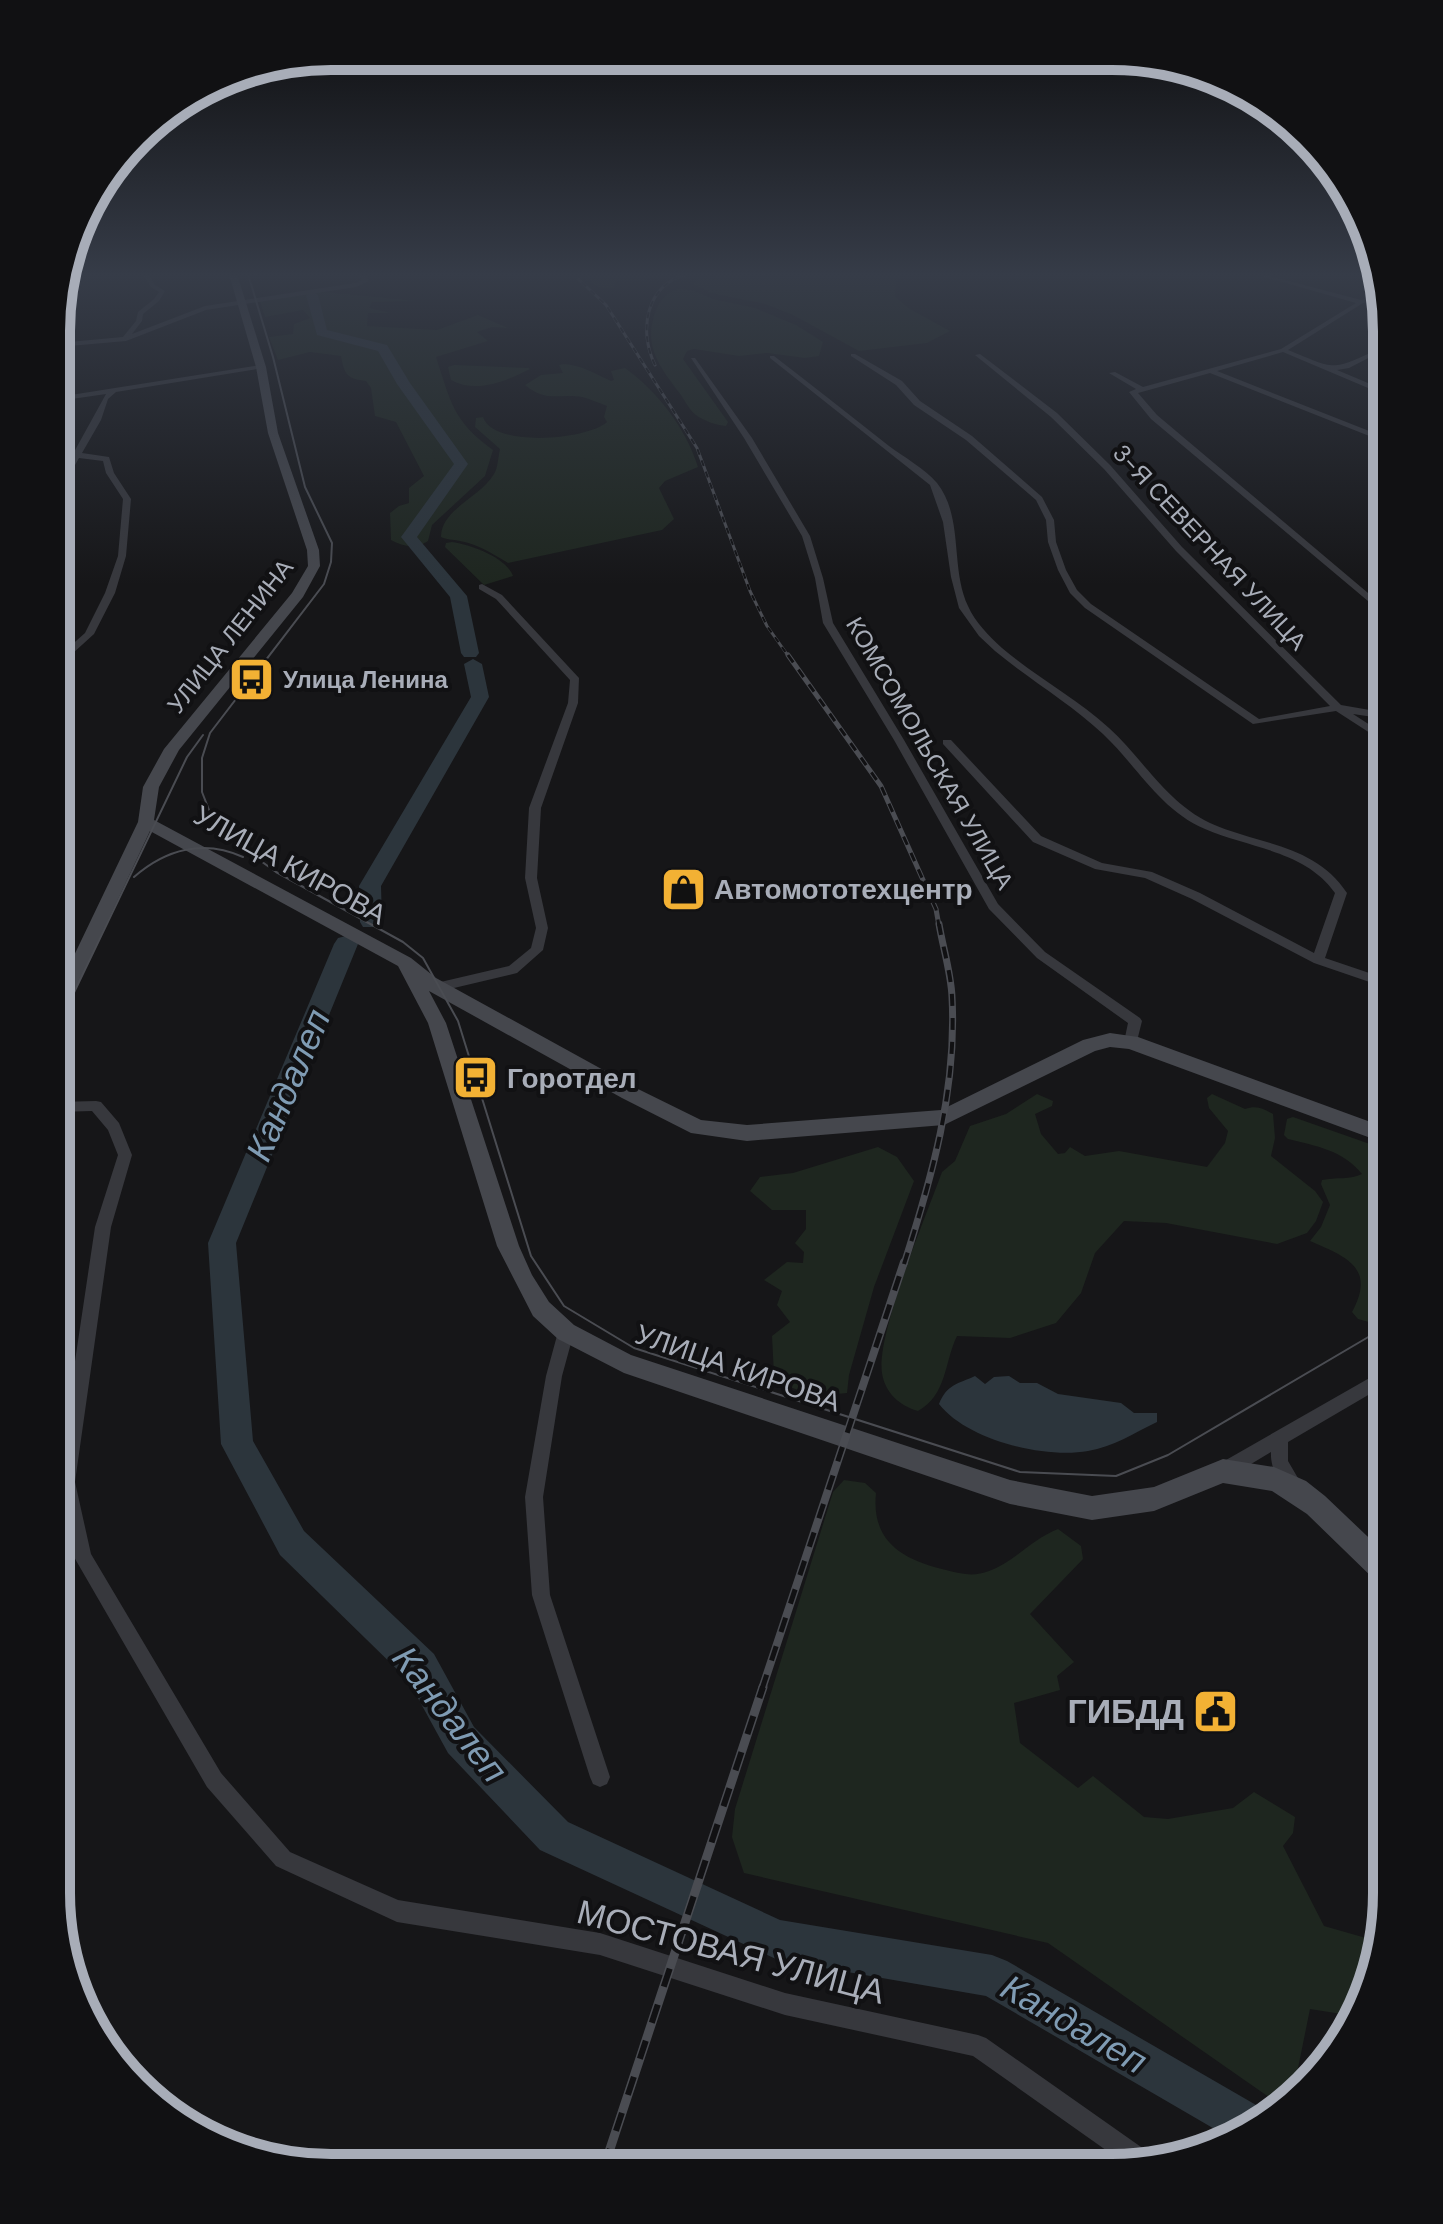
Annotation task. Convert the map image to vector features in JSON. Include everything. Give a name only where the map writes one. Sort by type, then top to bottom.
[{"type":"main road","name":"УЛИЦА ЛЕНИНА","points":[[70,983],[146,822],[151,787],[172,749],[298,594],[314,566],[307,531],[273,433],[263,378]]},
{"type":"main road","name":"УЛИЦА КИРОВА","points":[[146,822],[405,962],[437,987],[629,1093],[698,1127],[747,1133],[944,1117],[1090,1045],[1110,1040],[1131,1042],[1372,1131]]},
{"type":"main road","name":"УЛИЦА КИРОВА","points":[[405,962],[437,1023],[508,1246],[541,1309],[566,1332],[624,1363],[1010,1492],[1092,1508],[1154,1499],[1223,1471]]},
{"type":"main road","points":[[1223,1471],[1274,1479],[1297,1490],[1372,1560]]},
{"type":"street","points":[[70,397],[197,378]]},
{"type":"street","name":"КОМСОМОЛЬСКАЯ УЛИЦА","points":[[706,378],[748,438],[806,536],[828,623],[899,740],[993,906],[1041,955],[1135,1021],[1131,1042]]},
{"type":"street","points":[[798,378],[933,484],[942,501],[950,532],[956,584],[969,616],[994,643],[1109,734],[1158,792],[1194,819],[1236,838],[1311,864],[1335,879],[1341,893],[1318,960]]},
{"type":"street","points":[[890,378],[917,403],[969,438],[1039,499],[1050,520],[1052,542],[1073,591],[1088,606],[1144,647],[1257,722],[1338,708],[1373,714]]},
{"type":"street","name":"3-Я СЕВЕРНАЯ УЛИЦА","points":[[1007,378],[1054,415],[1107,467],[1179,549],[1338,708],[1373,731]]},
{"type":"street","points":[[1121,378],[1142,390]]},
{"type":"street","points":[[1186,378],[1133,392],[1154,417],[1373,602]]},
{"type":"street","points":[[1228,378],[1373,435]]},
{"type":"street","points":[[1349,378],[1373,388]]},
{"type":"street","points":[[70,466],[97,420],[105,398],[112,392]]},
{"type":"street","points":[[70,651],[89,634],[110,593],[122,556],[127,499],[110,473],[106,459],[76,455]]},
{"type":"street","points":[[437,987],[513,970],[537,950],[542,928],[531,878],[535,808],[573,703],[575,680],[499,597],[482,587]]},
{"type":"street","name":"КОМСОМОЛЬСКАЯ УЛИЦА","points":[[947,742],[1037,839],[1099,866],[1148,875],[1196,896],[1318,960],[1373,979]]},
{"type":"street","name":"МОСТОВАЯ УЛИЦА","points":[[70,1107],[96,1106],[114,1127],[125,1155],[103,1227],[70,1454]]},
{"type":"street","points":[[566,1332],[554,1376],[534,1497],[541,1595],[600,1777]]},
{"type":"street","name":"УЛИЦА КИРОВА","points":[[1223,1471],[1372,1384]]},
{"type":"street","points":[[1280,1438],[1279,1463],[1297,1490]]},
{"type":"street","name":"МОСТОВАЯ УЛИЦА","points":[[70,1500],[83,1557],[214,1780],[283,1859],[397,1911],[600,1944],[785,2004],[978,2046],[1130,2153]]},
{"type":"shaded area","points":[[443,378],[461,419],[493,450],[485,476],[432,525],[428,541],[424,544],[410,546],[391,540],[390,513],[409,503],[409,488],[424,476],[396,422],[375,416],[371,388],[366,381],[354,379]]},
{"type":"shaded area","points":[[450,378],[509,378],[481,386]]},
{"type":"shaded area","points":[[537,378],[604,378],[611,381],[613,378],[636,378],[648,388],[678,425],[698,467],[665,481],[659,488],[674,519],[662,530],[508,563],[473,544],[441,537],[447,519],[488,482],[496,469],[500,449],[475,427],[476,418],[483,417],[490,427],[504,433],[541,438],[581,433],[607,422],[604,417],[607,406],[582,397],[546,396],[525,385]]},
{"type":"shaded area","points":[[668,378],[696,378],[728,422],[726,426],[714,424],[692,411]]},
{"type":"shaded area","points":[[452,542],[496,558],[513,576],[484,585],[445,547],[446,543]]},
{"type":"shaded area","points":[[1037,1094],[1053,1101],[1052,1106],[1035,1114],[1041,1134],[1058,1154],[1065,1153],[1070,1147],[1085,1156],[1119,1151],[1207,1167],[1225,1143],[1228,1131],[1209,1108],[1207,1098],[1212,1094],[1245,1109],[1256,1107],[1266,1110],[1273,1114],[1275,1138],[1271,1156],[1315,1191],[1323,1202],[1316,1221],[1307,1233],[1277,1244],[1166,1223],[1124,1221],[1095,1253],[1081,1293],[1056,1323],[1010,1338],[957,1336],[940,1387],[918,1411],[911,1409],[894,1398],[886,1387],[882,1355],[894,1303],[942,1172],[955,1161],[970,1126],[1006,1114]]},
{"type":"shaded area","points":[[1293,1117],[1372,1145],[1372,1320],[1369,1322],[1358,1319],[1352,1312],[1361,1285],[1354,1266],[1336,1253],[1310,1241],[1321,1227],[1330,1205],[1322,1180],[1362,1174],[1338,1154],[1288,1139],[1284,1135],[1287,1119]]},
{"type":"shaded area","points":[[878,1147],[897,1157],[914,1181],[874,1287],[849,1375],[847,1393],[817,1394],[790,1387],[774,1375],[772,1336],[790,1322],[777,1305],[782,1291],[764,1280],[787,1262],[803,1263],[804,1252],[795,1243],[806,1229],[806,1210],[772,1210],[750,1191],[760,1177],[793,1173]]},
{"type":"shaded area","points":[[975,1376],[985,1384],[994,1377],[1009,1376],[1020,1383],[1037,1383],[1058,1394],[1121,1403],[1134,1413],[1157,1413],[1157,1422],[1115,1443],[1088,1451],[1050,1452],[1008,1444],[968,1428],[939,1404],[949,1388]]},
{"type":"shaded area","points":[[844,1480],[865,1483],[876,1493],[879,1524],[893,1546],[916,1561],[962,1574],[983,1573],[998,1567],[1058,1529],[1081,1546],[1083,1559],[1030,1614],[1074,1662],[1057,1676],[1060,1690],[1014,1703],[1020,1743],[1078,1788],[1093,1776],[1144,1817],[1168,1819],[1233,1808],[1254,1792],[1295,1817],[1293,1833],[1283,1846],[1324,1926],[1369,1939],[1359,1977],[1343,2014],[1310,2009],[1296,2079],[1272,2099],[1048,1943],[744,1873],[732,1837],[735,1809],[833,1492]]},
{"type":"waterway","name":"Кандалеп","points":[[400,378],[461,464],[409,537],[458,596],[470,653]]},
{"type":"waterway","name":"Кандалеп","points":[[371,922],[370,886],[480,697],[473,664]]},
{"type":"waterway","name":"Кандалеп","points":[[346,944],[222,1243],[237,1444],[292,1543],[421,1667],[461,1740],[554,1836],[778,1940],[992,1976],[1241,2120]]},
{"type":"tram line","points":[[278,378],[305,487],[332,543],[331,562],[324,584],[210,733],[202,758],[202,792],[211,815],[225,835],[276,872],[403,942],[423,958],[458,1021],[531,1256],[564,1306],[634,1348],[1020,1472],[1116,1476],[1168,1455],[1372,1335]]},
{"type":"tram line","points":[[70,1001],[187,757],[203,735]]},
{"type":"tram line","points":[[134,877],[159,860],[186,850],[214,849],[243,857]]},
{"type":"railway","points":[[652,378],[697,448],[750,591],[767,626],[789,657]]},
{"type":"railway","points":[[788,655],[881,786],[936,909],[939,926]]},
{"type":"railway","points":[[904,1264],[933,1166],[951,1066],[951,988],[939,924]]},
{"type":"railway","points":[[762,1689],[904,1262]]},
{"type":"railway","points":[[608,2154],[763,1687]]},
{"type":"place","name":"Улица Ленина","points":[[252,679]]},
{"type":"place","name":"Автомототехцентр","points":[[683,889]]},
{"type":"place","name":"Горотдел","points":[[476,1078]]},
{"type":"place","name":"ГИБДД","points":[[1215,1711]]}]
